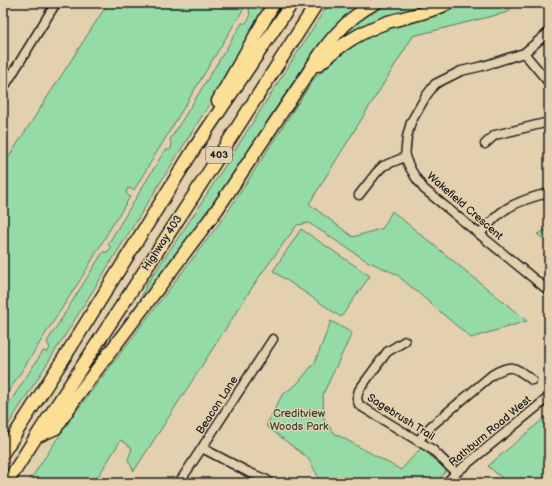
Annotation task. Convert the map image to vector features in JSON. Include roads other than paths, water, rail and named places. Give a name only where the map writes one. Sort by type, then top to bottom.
[{"type":"highway","points":[[194,149],[202,127],[274,3]]},
{"type":"highway","name":"Highway 403","points":[[3,453],[194,149],[292,3]]},
{"type":"highway","name":"Highway 403","points":[[7,483],[317,3]]},
{"type":"highway","points":[[36,437],[56,428],[77,396],[216,212],[319,54],[342,27],[357,14],[375,3]]},
{"type":"highway","points":[[308,73],[334,50],[355,36],[389,22],[424,13],[449,3]]},
{"type":"street","points":[[3,88],[56,3]]},
{"type":"street","points":[[359,195],[383,166],[405,157],[407,137],[411,122],[426,96],[435,84],[461,71],[483,66],[524,53],[549,32]]},
{"type":"street","points":[[524,53],[549,83]]},
{"type":"street","points":[[485,144],[495,135],[549,122]]},
{"type":"street","name":"Wakefield Crescent","points":[[405,157],[410,168],[424,189],[549,291]]},
{"type":"street","points":[[480,234],[498,215],[509,207],[535,196],[549,193]]},
{"type":"street","name":"Beacon Lane","points":[[179,483],[273,339]]},
{"type":"street","name":"Sagebrush Trail","points":[[405,341],[387,352],[359,390],[357,398],[358,406],[433,450],[456,473]]},
{"type":"street","points":[[418,441],[430,427],[502,369],[509,367],[518,369],[532,380]]},
{"type":"street","name":"Rathburn Road West","points":[[446,483],[549,396]]},
{"type":"street","points":[[202,448],[266,480]]},
{"type":"park label","name":"Creditview Woods Park","points":[[299,419]]}]
